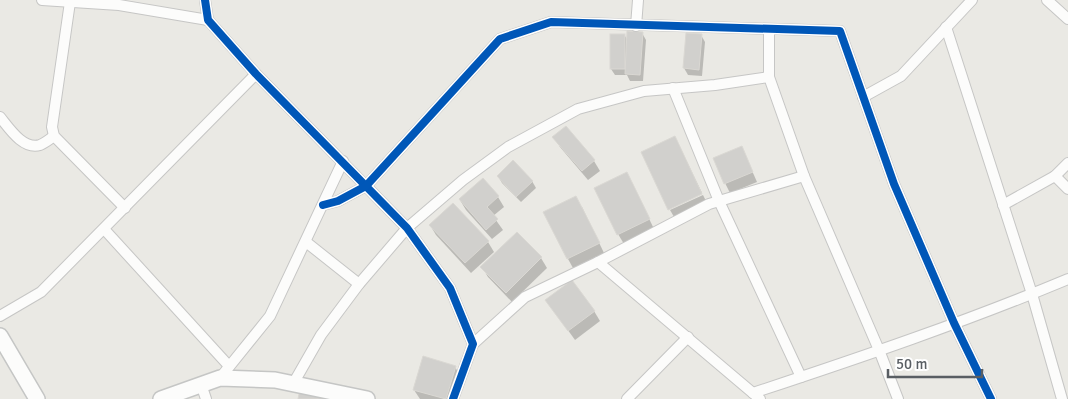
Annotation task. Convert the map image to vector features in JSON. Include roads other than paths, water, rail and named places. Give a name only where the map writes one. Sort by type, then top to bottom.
[{"type":"street","points":[[42,0],[119,5],[208,20]]},
{"type":"street","points":[[205,0],[208,20],[256,74],[407,228],[450,288],[473,344]]},
{"type":"street","points":[[636,26],[638,0]]},
{"type":"street","points":[[863,97],[901,76],[972,0]]},
{"type":"street","points":[[1047,0],[1068,19]]},
{"type":"street","points":[[70,2],[52,127],[54,136],[125,208]]},
{"type":"street","points":[[323,205],[338,201],[366,186],[500,39],[551,22],[840,31],[894,184],[954,322],[991,399]]},
{"type":"street","points":[[946,27],[1032,294],[1062,399]]},
{"type":"street","points":[[769,29],[769,77],[804,176],[879,350],[898,399]]},
{"type":"street","points":[[0,316],[41,292],[256,74]]},
{"type":"street","points":[[293,384],[321,335],[359,284],[407,228],[463,180],[508,147],[578,109],[644,90],[716,85],[769,77]]},
{"type":"street","points":[[673,88],[720,201],[802,377]]},
{"type":"street","points":[[0,117],[18,138],[27,144],[40,145],[54,136]]},
{"type":"street","points":[[160,399],[201,384],[224,372],[270,316],[343,161]]},
{"type":"street","points":[[1003,205],[1055,176],[1068,163]]},
{"type":"street","points":[[453,399],[473,344],[525,297],[598,262],[709,204],[804,176]]},
{"type":"street","points":[[1055,176],[1068,189]]},
{"type":"street","points":[[104,229],[224,372],[275,380],[367,399]]},
{"type":"street","points":[[306,242],[359,284]]},
{"type":"street","points":[[598,262],[757,396],[802,377],[1032,294],[1068,279]]},
{"type":"street","points":[[0,336],[36,399]]},
{"type":"street","points":[[627,399],[688,338]]},
{"type":"street","points":[[201,384],[206,399]]}]
